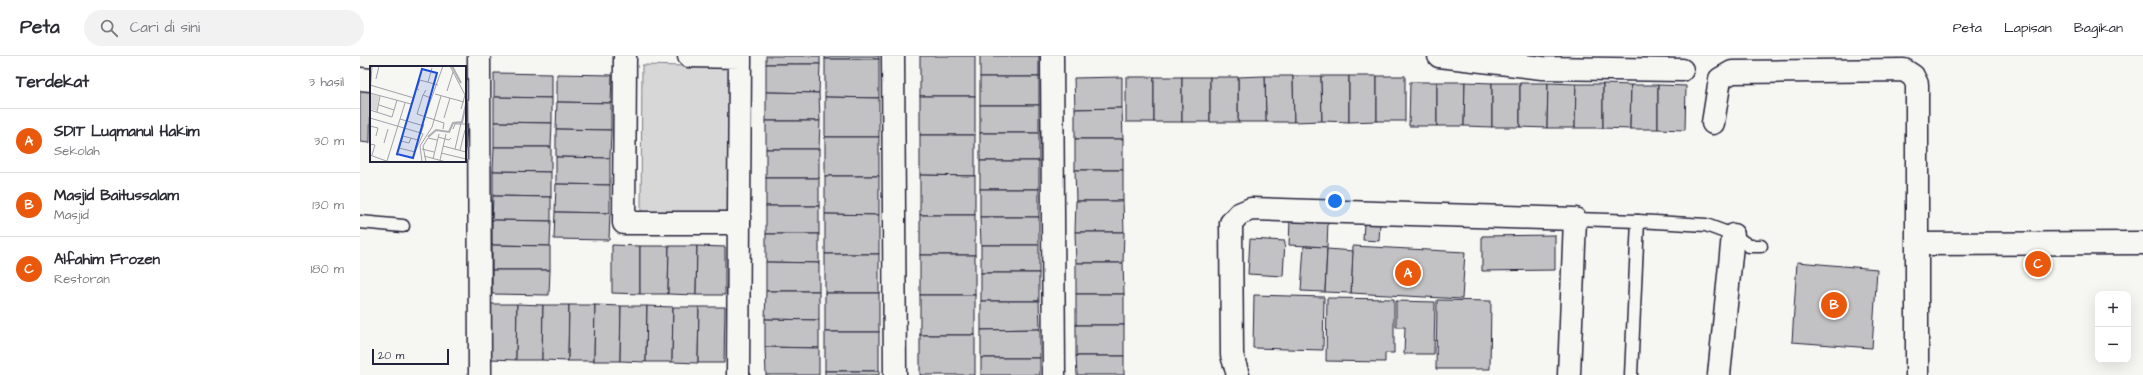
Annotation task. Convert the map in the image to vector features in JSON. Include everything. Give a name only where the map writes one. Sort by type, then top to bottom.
[{"type":"street","points":[[479,56],[472,89],[480,375]]},
{"type":"street","points":[[625,56],[624,223],[739,223]]},
{"type":"street","points":[[689,56],[740,57],[738,375]]},
{"type":"street","points":[[893,56],[895,375]]},
{"type":"street","points":[[1052,56],[1054,375]]},
{"type":"street","points":[[1439,56],[1682,70]]},
{"type":"street","points":[[1713,123],[1720,79],[1732,72],[1904,70],[1910,73],[1917,84],[1917,375]]},
{"type":"street","points":[[360,79],[370,80]]},
{"type":"street","points":[[1238,375],[1232,356],[1231,223],[1244,211],[1251,209],[1576,219],[1569,375]]},
{"type":"street","points":[[1719,375],[1733,236]]},
{"type":"street","points":[[1918,244],[2143,243]]},
{"type":"lane","points":[[1576,219],[1706,225],[1733,236],[1749,246],[1761,246]]},
{"type":"lane","points":[[1631,375],[1638,221]]},
{"type":"lane","points":[[360,222],[403,226]]},
{"type":"shaded area","points":[[642,65],[729,67],[728,213],[641,212]]},
{"type":"building","points":[[766,56],[820,56],[820,64],[766,64]]},
{"type":"building","points":[[825,56],[879,56],[879,59],[825,59]]},
{"type":"building","points":[[920,56],[975,56],[975,96],[920,96]]},
{"type":"building","points":[[980,56],[1039,56],[1039,77],[980,77]]},
{"type":"building","points":[[825,59],[879,59],[879,98],[825,97]]},
{"type":"building","points":[[766,64],[820,64],[819,93],[766,92]]},
{"type":"building","points":[[494,73],[552,74],[552,98],[494,97]]},
{"type":"building","points":[[557,74],[612,75],[611,103],[557,102]]},
{"type":"building","points":[[1265,76],[1293,76],[1294,122],[1266,122]]},
{"type":"building","points":[[1265,76],[1266,122],[1238,122],[1238,77]]},
{"type":"building","points":[[1293,76],[1321,76],[1322,121],[1294,122]]},
{"type":"building","points":[[1321,76],[1349,76],[1349,122],[1322,121]]},
{"type":"building","points":[[1349,76],[1377,76],[1377,121],[1349,122]]},
{"type":"building","points":[[1377,76],[1405,76],[1405,121],[1377,121]]},
{"type":"building","points":[[980,77],[1039,77],[1039,105],[980,105]]},
{"type":"building","points":[[1122,77],[1122,108],[1075,109],[1074,78]]},
{"type":"building","points":[[1126,77],[1154,77],[1154,122],[1126,122]]},
{"type":"building","points":[[1154,77],[1182,77],[1182,122],[1154,122]]},
{"type":"building","points":[[1182,77],[1210,77],[1210,122],[1182,122]]},
{"type":"building","points":[[1210,77],[1238,77],[1238,122],[1210,122]]},
{"type":"building","points":[[1410,82],[1437,82],[1437,126],[1409,126]]},
{"type":"building","points":[[1437,82],[1465,82],[1464,126],[1437,126]]},
{"type":"building","points":[[1465,82],[1492,83],[1492,127],[1464,126]]},
{"type":"building","points":[[1492,83],[1520,83],[1520,127],[1492,127]]},
{"type":"building","points":[[1520,83],[1548,83],[1547,128],[1520,127]]},
{"type":"building","points":[[1548,83],[1576,84],[1575,128],[1547,128]]},
{"type":"building","points":[[1576,84],[1603,84],[1603,128],[1575,128]]},
{"type":"building","points":[[1603,84],[1631,85],[1630,129],[1603,128]]},
{"type":"building","points":[[1631,85],[1658,85],[1658,129],[1630,129]]},
{"type":"building","points":[[1658,85],[1686,86],[1685,130],[1658,129]]},
{"type":"building","points":[[360,90],[370,91],[370,143],[360,142]]},
{"type":"building","points":[[766,92],[819,93],[820,121],[766,121]]},
{"type":"building","points":[[920,96],[975,96],[975,135],[920,135]]},
{"type":"building","points":[[494,97],[552,98],[552,123],[494,122]]},
{"type":"building","points":[[825,97],[879,98],[879,137],[825,137]]},
{"type":"building","points":[[466,99],[469,100],[466,139]]},
{"type":"building","points":[[557,102],[611,103],[611,130],[556,129]]},
{"type":"building","points":[[980,105],[1039,105],[1039,133],[980,133]]},
{"type":"building","points":[[1122,108],[1123,139],[1075,139],[1075,109]]},
{"type":"building","points":[[766,121],[820,121],[819,149],[766,149]]},
{"type":"building","points":[[494,122],[552,123],[551,147],[494,147]]},
{"type":"building","points":[[556,129],[611,130],[610,158],[556,157]]},
{"type":"building","points":[[980,133],[1039,133],[1039,161],[980,161]]},
{"type":"building","points":[[920,135],[975,135],[975,176],[920,175]]},
{"type":"building","points":[[825,137],[879,137],[879,176],[825,176]]},
{"type":"building","points":[[1075,139],[1123,139],[1123,170],[1075,170]]},
{"type":"building","points":[[494,147],[551,147],[551,172],[493,171]]},
{"type":"building","points":[[766,149],[819,149],[819,178],[766,178]]},
{"type":"building","points":[[556,157],[610,158],[610,185],[556,184]]},
{"type":"building","points":[[980,161],[1039,161],[1039,189],[980,189]]},
{"type":"building","points":[[1075,170],[1123,170],[1123,201],[1076,201]]},
{"type":"building","points":[[493,171],[551,172],[551,197],[493,196]]},
{"type":"building","points":[[920,175],[975,176],[975,215],[920,215]]},
{"type":"building","points":[[825,176],[879,176],[879,215],[825,214]]},
{"type":"building","points":[[766,178],[819,178],[819,206],[766,206]]},
{"type":"building","points":[[556,184],[610,185],[610,213],[555,212]]},
{"type":"building","points":[[980,189],[1039,189],[1039,217],[980,217]]},
{"type":"building","points":[[493,196],[551,197],[551,221],[492,220]]},
{"type":"building","points":[[1076,201],[1123,201],[1124,232],[1075,232]]},
{"type":"building","points":[[766,206],[819,206],[819,234],[766,234]]},
{"type":"building","points":[[555,212],[610,213],[609,240],[554,239]]},
{"type":"building","points":[[825,214],[879,215],[879,254],[825,254]]},
{"type":"building","points":[[920,215],[975,215],[975,255],[920,255]]},
{"type":"building","points":[[980,217],[1039,217],[1039,245],[981,245]]},
{"type":"building","points":[[1290,219],[1328,221],[1327,247],[1289,245]]},
{"type":"building","points":[[492,220],[551,221],[550,246],[492,245]]},
{"type":"building","points":[[1364,223],[1380,224],[1379,241],[1363,240]]},
{"type":"building","points":[[1075,232],[1124,232],[1123,263],[1076,263]]},
{"type":"building","points":[[766,234],[819,234],[819,263],[766,262]]},
{"type":"building","points":[[1555,235],[1555,270],[1482,271],[1482,236]]},
{"type":"building","points":[[1250,239],[1285,241],[1283,276],[1248,274]]},
{"type":"building","points":[[492,245],[550,246],[550,270],[492,270]]},
{"type":"building","points":[[612,245],[640,246],[640,294],[612,293]]},
{"type":"building","points":[[981,245],[1039,245],[1039,273],[981,273]]},
{"type":"building","points":[[640,246],[669,246],[668,294],[640,294]]},
{"type":"building","points":[[669,246],[697,246],[696,295],[668,294]]},
{"type":"building","points":[[697,246],[725,247],[725,295],[696,295]]},
{"type":"building","points":[[1304,246],[1327,247],[1325,292],[1301,291]]},
{"type":"building","points":[[1353,246],[1465,252],[1462,299],[1351,293]]},
{"type":"building","points":[[1327,249],[1353,251],[1351,293],[1325,292]]},
{"type":"building","points":[[825,254],[879,254],[879,293],[825,293]]},
{"type":"building","points":[[920,255],[975,255],[975,295],[920,295]]},
{"type":"building","points":[[766,262],[819,263],[819,291],[766,291]]},
{"type":"building","points":[[1797,262],[1877,269],[1872,348],[1792,342]]},
{"type":"building","points":[[1076,263],[1123,263],[1124,294],[1076,294]]},
{"type":"building","points":[[492,270],[550,270],[549,295],[492,294]]},
{"type":"building","points":[[981,273],[1039,273],[1039,301],[981,301]]},
{"type":"building","points":[[766,291],[819,291],[819,320],[765,319]]},
{"type":"building","points":[[825,293],[879,293],[879,332],[825,332]]},
{"type":"building","points":[[1076,294],[1124,294],[1124,325],[1076,325]]},
{"type":"building","points":[[920,295],[975,295],[975,335],[920,335]]},
{"type":"building","points":[[1254,295],[1324,297],[1323,350],[1253,348]]},
{"type":"building","points":[[1327,298],[1394,299],[1394,353],[1385,353],[1385,362],[1326,361]]},
{"type":"building","points":[[1437,300],[1491,301],[1490,369],[1436,369]]},
{"type":"building","points":[[981,301],[1039,301],[1040,329],[981,330]]},
{"type":"building","points":[[1396,301],[1435,302],[1434,354],[1404,354],[1405,327],[1396,327]]},
{"type":"building","points":[[491,304],[517,304],[516,360],[490,359]]},
{"type":"building","points":[[517,304],[543,305],[542,360],[516,360]]},
{"type":"building","points":[[543,305],[569,305],[568,361],[542,360]]},
{"type":"building","points":[[569,305],[595,305],[594,361],[568,361]]},
{"type":"building","points":[[595,305],[621,306],[620,361],[594,361]]},
{"type":"building","points":[[621,306],[647,306],[646,362],[620,361]]},
{"type":"building","points":[[647,306],[673,307],[672,362],[646,362]]},
{"type":"building","points":[[673,307],[699,307],[698,363],[672,362]]},
{"type":"building","points":[[699,307],[725,307],[724,363],[698,363]]},
{"type":"building","points":[[765,319],[819,320],[819,348],[765,347]]},
{"type":"building","points":[[1076,325],[1124,325],[1124,356],[1076,356]]},
{"type":"building","points":[[1040,329],[1040,358],[981,358],[981,330]]},
{"type":"building","points":[[825,332],[879,332],[879,371],[825,371]]},
{"type":"building","points":[[920,335],[975,335],[975,375],[920,375]]},
{"type":"building","points":[[765,347],[819,348],[819,375],[766,375]]},
{"type":"building","points":[[1076,356],[1124,356],[1124,375],[1077,375]]},
{"type":"building","points":[[981,358],[1040,358],[1040,375],[981,375]]},
{"type":"building","points":[[825,371],[879,371],[879,375],[825,375]]},
{"type":"place","name":"Alfahim Frozen","points":[[2038,264]]},
{"type":"place","name":"SDIT Luqmanul Hakim","points":[[1408,273]]},
{"type":"place","name":"Masjid Baitussalam","points":[[1834,305]]}]
